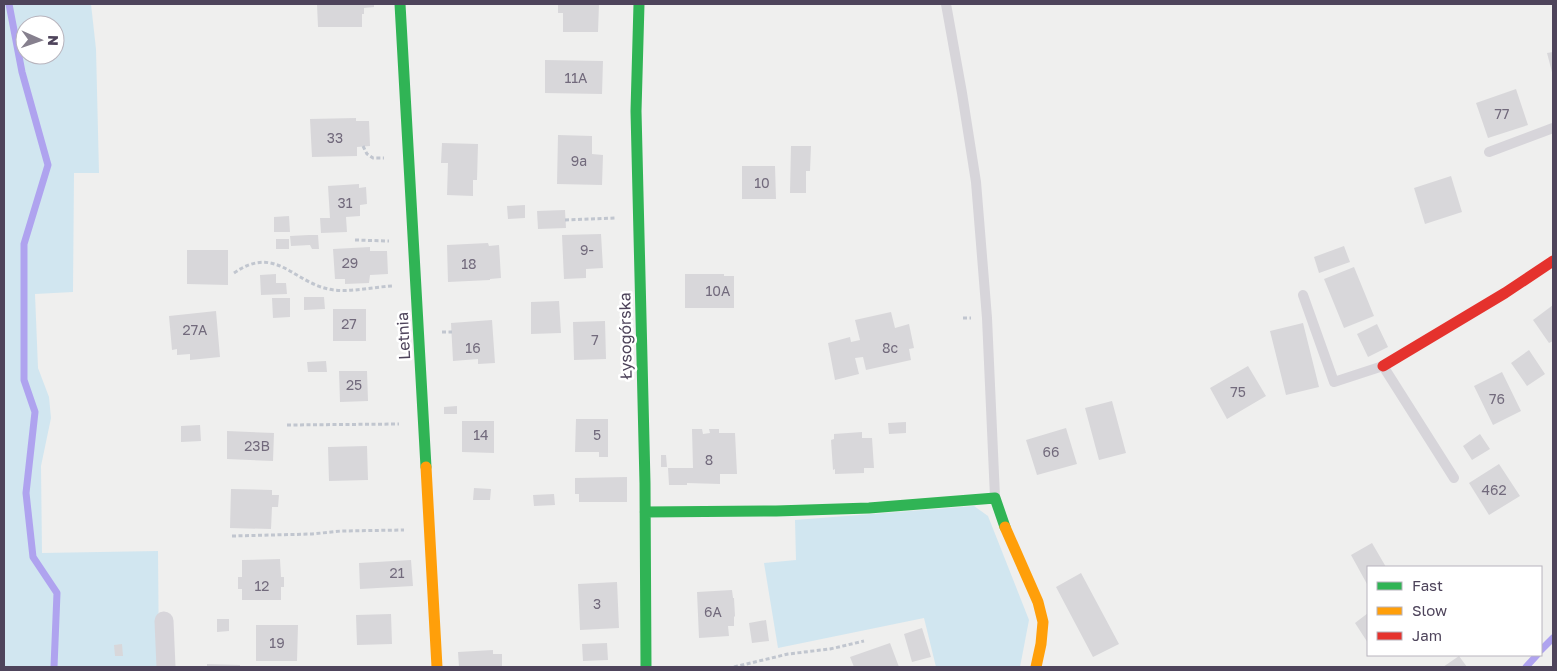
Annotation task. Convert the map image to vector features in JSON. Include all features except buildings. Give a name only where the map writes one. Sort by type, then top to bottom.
[{"type":"street","name":"Letnia","points":[[400,4],[437,667]]},
{"type":"street","name":"Łysogórska","points":[[639,4],[636,111],[645,512],[646,667]]},
{"type":"street","points":[[1383,366],[1505,293],[1553,261]]},
{"type":"street","points":[[645,512],[869,508],[995,498],[1004,526],[1038,602],[1043,622],[1042,644],[1036,667]]},
{"type":"street","points":[[164,621],[166,667]]},
{"type":"lane","points":[[946,4],[976,182],[987,318],[995,498]]},
{"type":"lane","points":[[1489,152],[1553,128]]},
{"type":"lane","points":[[1303,295],[1334,382],[1383,366],[1454,478]]},
{"type":"path","points":[[363,146],[367,154],[373,158],[392,158]]},
{"type":"path","points":[[565,220],[618,218]]},
{"type":"path","points":[[355,240],[396,241]]},
{"type":"path","points":[[234,273],[244,266],[269,262],[287,268],[315,285],[333,290],[394,286]]},
{"type":"path","points":[[287,425],[405,424]]},
{"type":"path","points":[[232,536],[412,530]]},
{"type":"path","points":[[734,667],[788,654],[830,649],[864,641]]},
{"type":"shaded area","points":[[4,4],[91,4],[96,49],[99,173],[74,173],[73,292],[35,294],[38,368],[49,397],[51,418],[41,466],[42,553],[158,551],[159,667],[4,667]]},
{"type":"shaded area","points":[[974,506],[988,516],[1029,620],[1020,667],[936,667],[924,618],[778,648],[764,563],[796,560],[795,520]]},
{"type":"waterway","points":[[9,4],[22,72],[48,165],[24,244],[24,380],[35,412],[26,493],[33,557],[57,593],[54,667]]},
{"type":"waterway","points":[[1542,649],[1553,638]]},
{"type":"waterway","points":[[1526,667],[1536,656]]},
{"type":"traffic: fast","points":[[400,4],[426,467]]},
{"type":"traffic: fast","points":[[639,4],[636,111],[645,483],[646,667]]},
{"type":"traffic: fast","points":[[645,512],[869,508],[995,498],[1005,527]]},
{"type":"traffic: slow","points":[[426,467],[437,667]]},
{"type":"traffic: slow","points":[[1005,527],[1038,602],[1043,622],[1036,667]]},
{"type":"traffic: jam","points":[[1383,366],[1505,293],[1553,261]]}]
